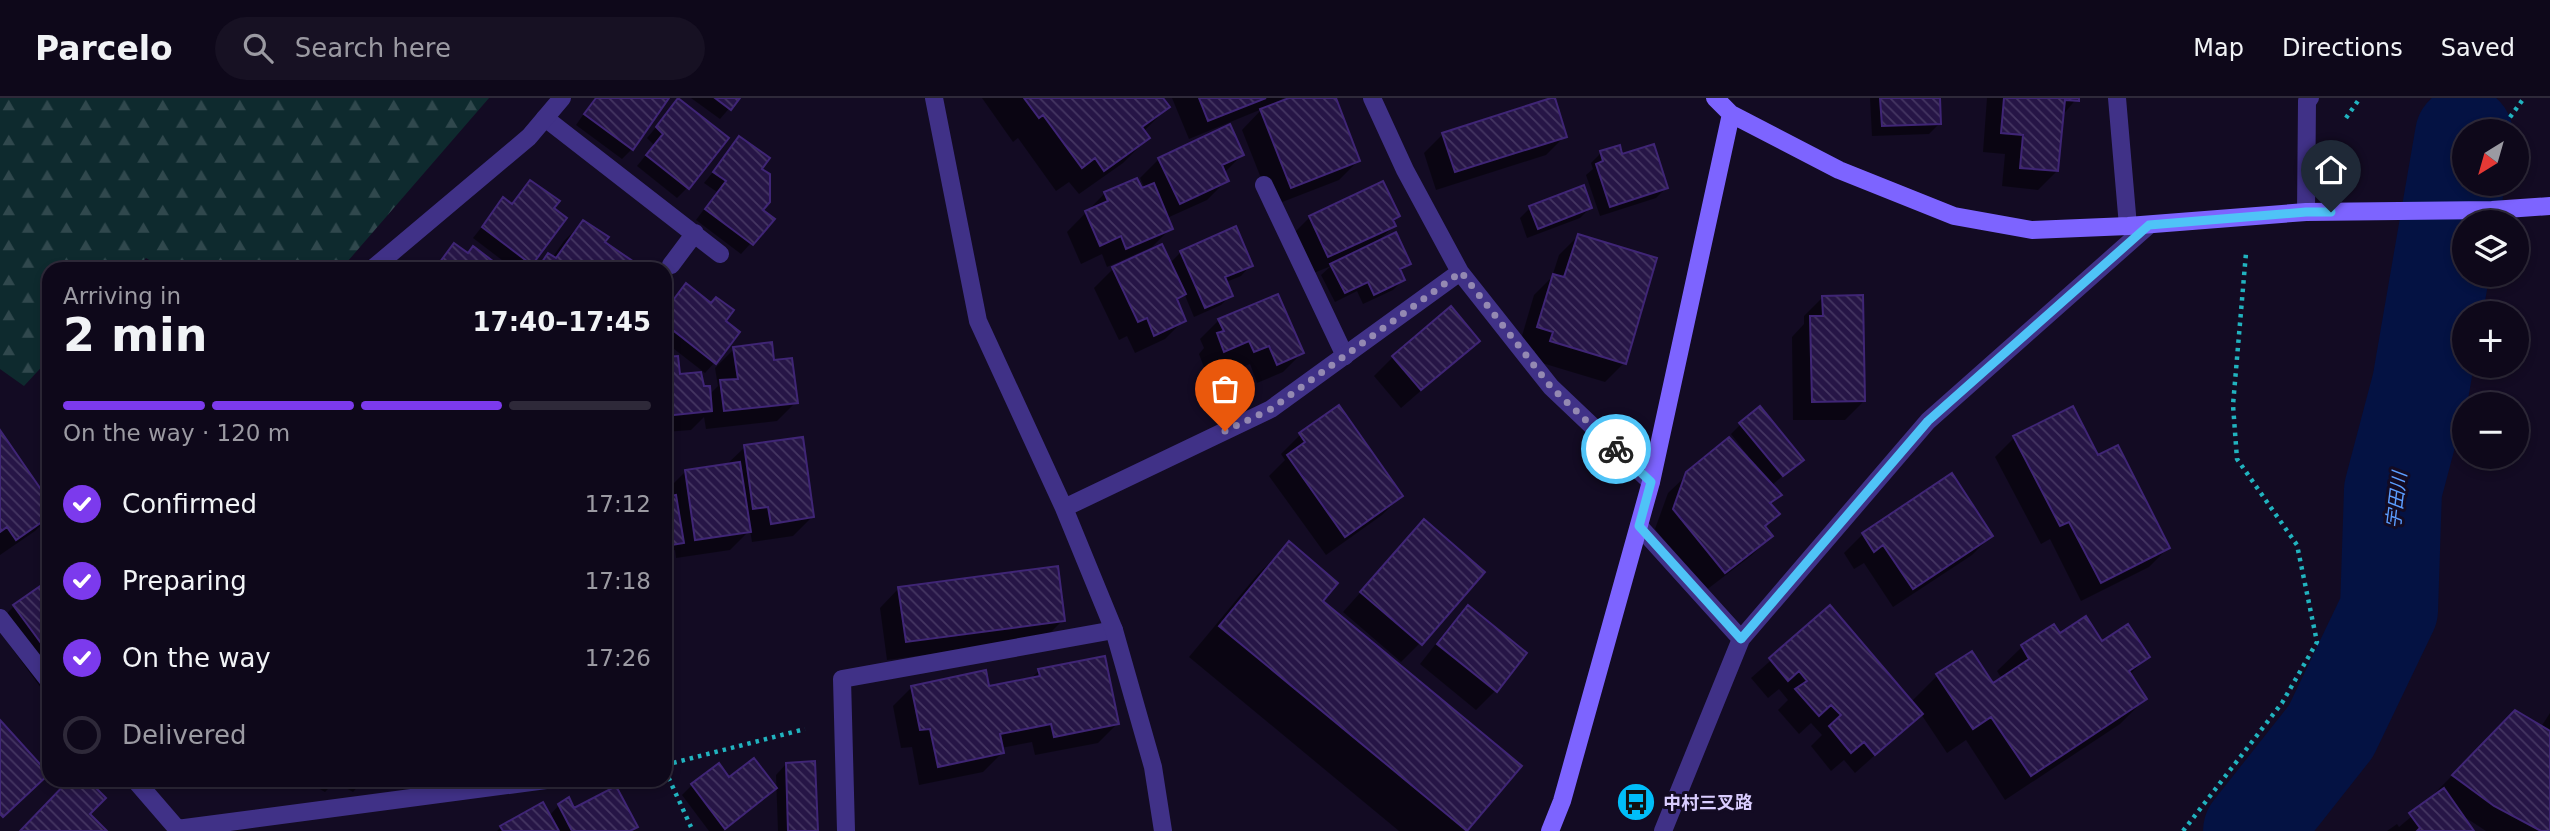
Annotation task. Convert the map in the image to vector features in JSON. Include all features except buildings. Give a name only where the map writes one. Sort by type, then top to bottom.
[{"type":"street","points":[[381,262],[529,137],[562,98]]},
{"type":"street","points":[[934,98],[978,321],[1065,508],[1114,630],[1153,767],[1163,831]]},
{"type":"street","points":[[1372,98],[1405,170],[1461,272],[1551,387],[1651,482]]},
{"type":"street","points":[[1715,98],[1731,114],[1839,170],[1954,216],[2032,230],[2149,225],[2306,212],[2550,206]]},
{"type":"street","points":[[2118,98],[2128,226]]},
{"type":"street","points":[[2306,212],[2307,101],[2310,98]]},
{"type":"street","points":[[1550,831],[1562,801],[1651,482],[1731,114]]},
{"type":"street","points":[[545,118],[720,254]]},
{"type":"street","points":[[1264,185],[1345,356]]},
{"type":"street","points":[[1663,831],[1741,639],[1928,421],[2149,225]]},
{"type":"street","points":[[672,262],[695,233]]},
{"type":"street","points":[[1065,508],[1271,409],[1461,272]]},
{"type":"street","points":[[1639,526],[1741,639]]},
{"type":"street","points":[[0,618],[42,672]]},
{"type":"street","points":[[846,831],[842,679],[1114,630]]},
{"type":"street","points":[[141,787],[177,830],[494,787]]},
{"type":"path","points":[[2509,119],[2524,98]]},
{"type":"path","points":[[2183,831],[2282,703],[2317,642],[2297,545],[2237,459],[2233,405],[2250,216]]},
{"type":"path","points":[[672,765],[844,719]]},
{"type":"path","points":[[672,783],[691,827]]},
{"type":"green space","points":[[0,98],[489,98],[347,262],[153,262],[146,258],[142,262],[42,262],[42,367],[24,386],[0,369]]},
{"type":"waterway","name":"宇田川","points":[[2252,831],[2331,731],[2389,610],[2393,490],[2421,384],[2453,196]]},
{"type":"way so far","points":[[1225,431],[1271,409],[1461,272],[1551,387],[1616,449]]},
{"type":"place","name":"中村三叉路","points":[[1636,802]]},
{"type":"route","points":[[1616,449],[1651,482],[1639,526],[1741,639],[1928,421],[2149,225],[2331,212]]}]
